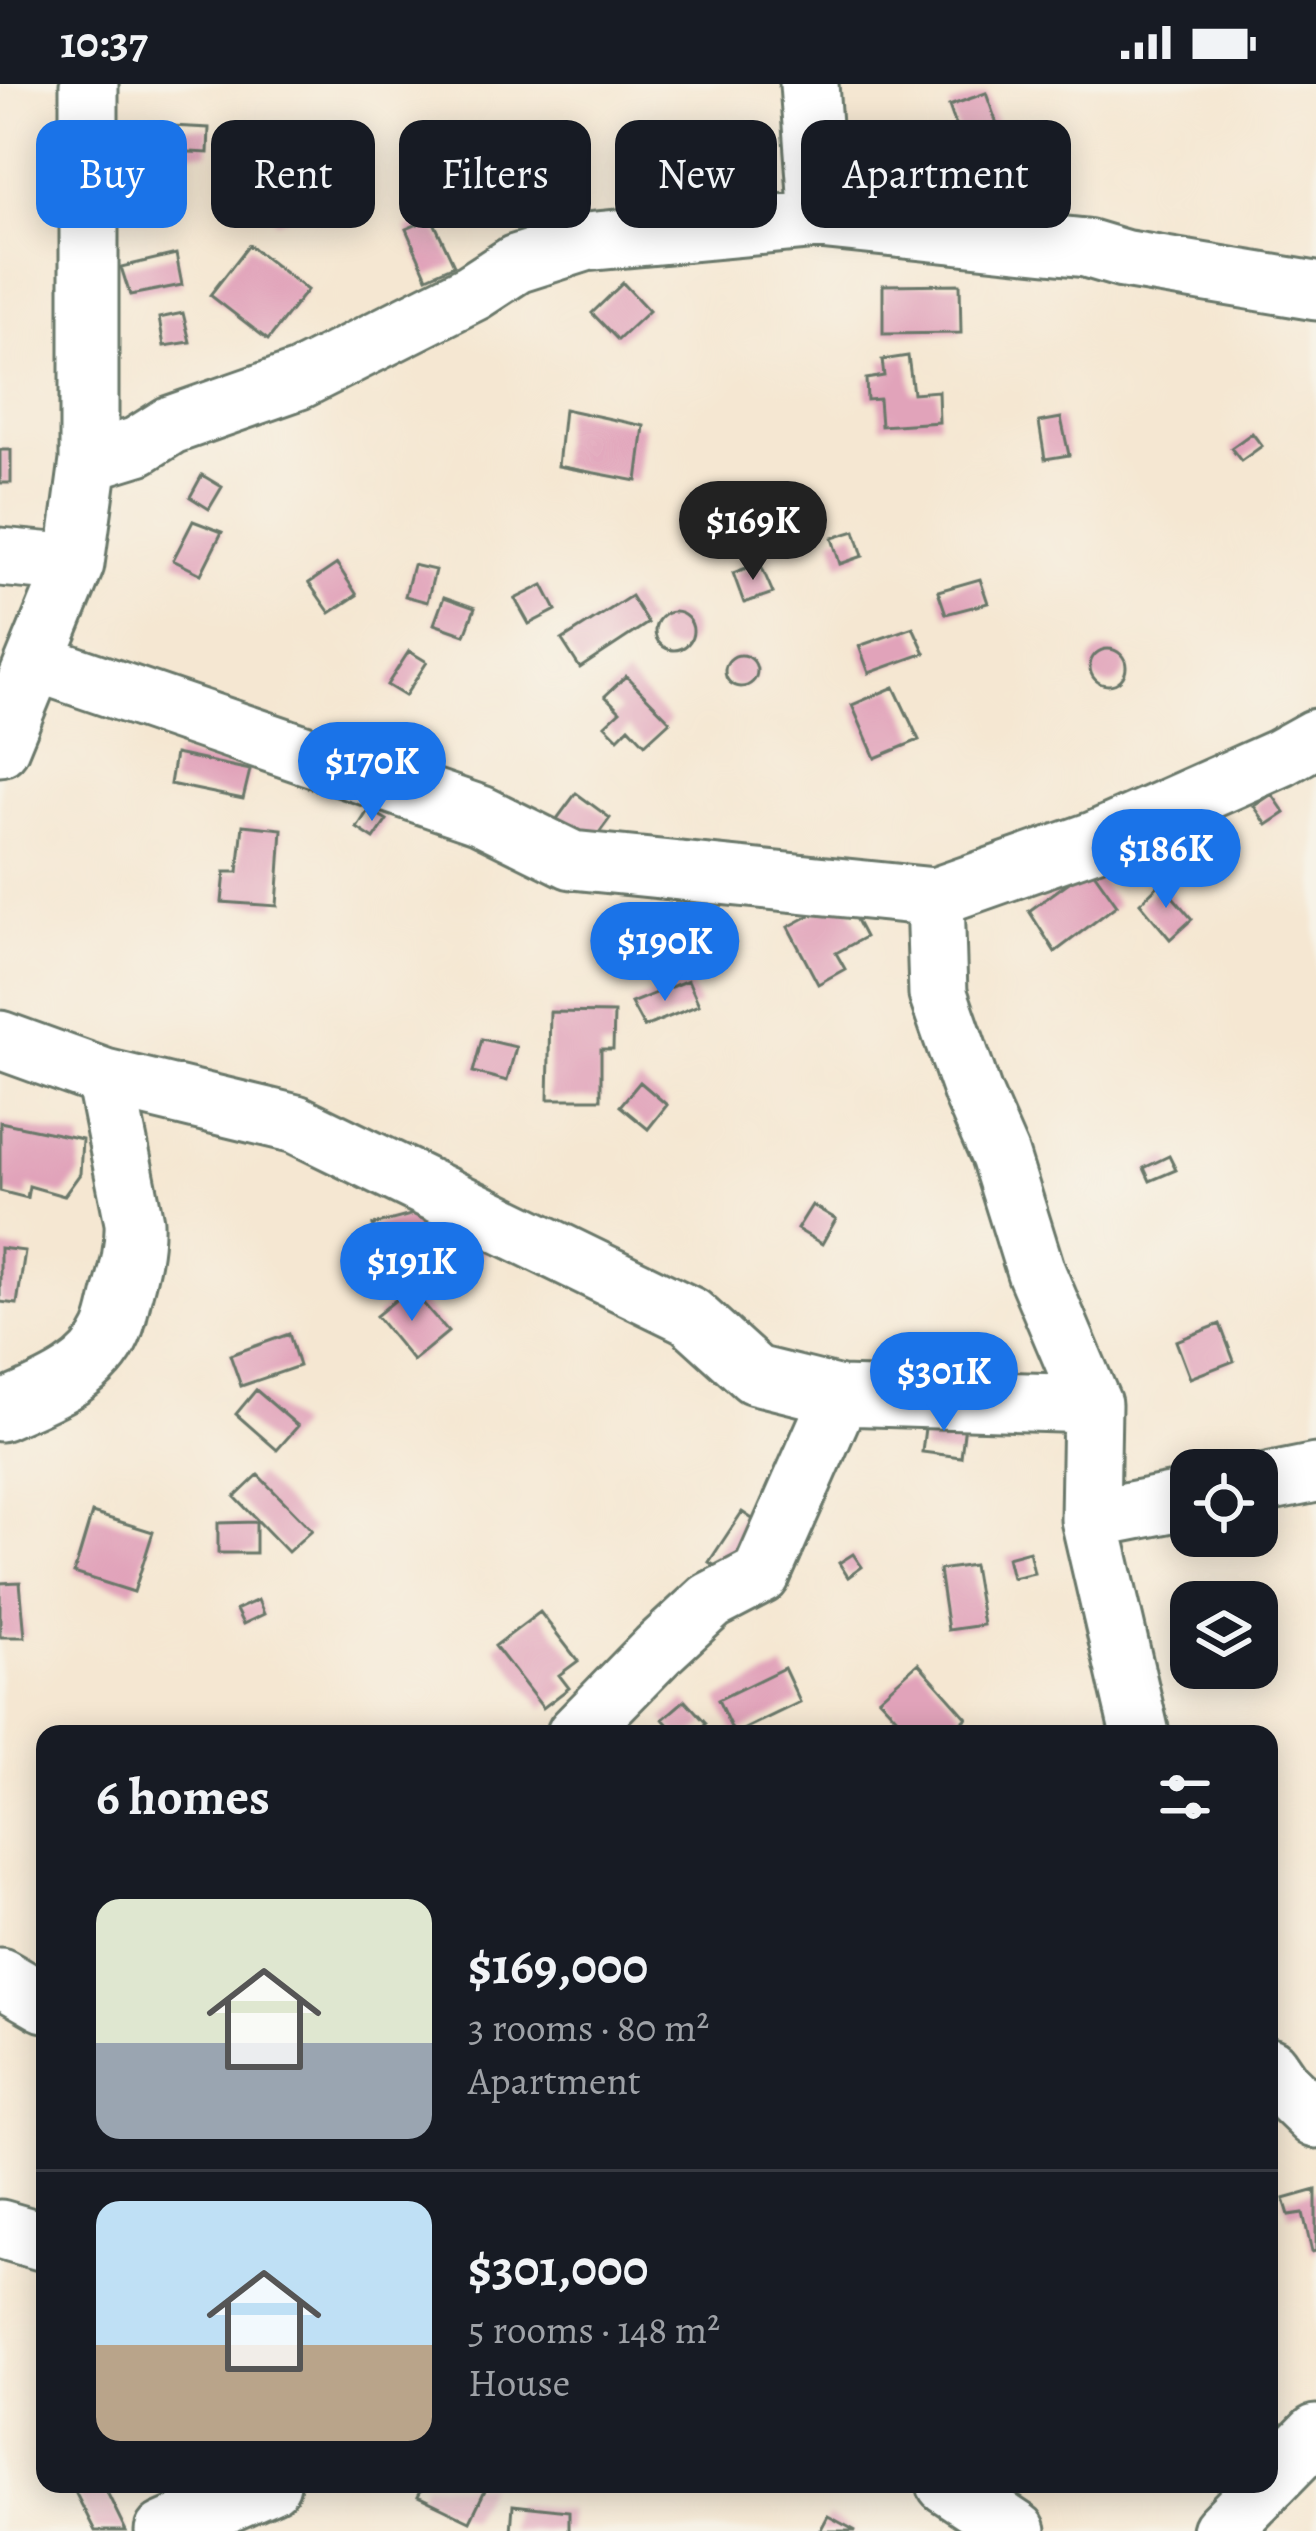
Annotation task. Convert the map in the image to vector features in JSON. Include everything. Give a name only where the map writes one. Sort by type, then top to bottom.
[{"type":"street","points":[[0,747],[75,564],[89,461],[89,84]]},
{"type":"street","points":[[809,84],[812,120]]},
{"type":"street","points":[[89,461],[138,446],[171,425],[299,380],[473,292],[516,264],[585,242],[801,222]]},
{"type":"street","points":[[895,228],[1086,248],[1123,259],[1316,291]]},
{"type":"street","points":[[0,557],[75,564]]},
{"type":"street","points":[[35,662],[481,815],[572,860],[935,897],[1094,842],[1316,738]]},
{"type":"street","points":[[935,897],[938,994],[1000,1156],[1036,1272],[1092,1404],[1090,1519],[1134,1725]]},
{"type":"street","points":[[0,1040],[105,1078],[296,1124],[690,1316],[755,1375],[839,1396],[1092,1404]]},
{"type":"street","points":[[0,1412],[73,1378],[112,1334],[135,1240],[105,1078]]},
{"type":"street","points":[[585,1725],[711,1601],[761,1575],[839,1396]]},
{"type":"street","points":[[1278,1481],[1316,1473]]},
{"type":"street","points":[[1090,1519],[1170,1502]]},
{"type":"street","points":[[0,1977],[36,1998]]},
{"type":"street","points":[[0,2229],[36,2239]]},
{"type":"street","points":[[1278,2473],[1316,2434]]},
{"type":"street","points":[[164,2531],[251,2493]]},
{"type":"street","points":[[960,2493],[1017,2531]]},
{"type":"street","points":[[1221,2531],[1258,2493]]},
{"type":"building","points":[[986,93],[996,120],[954,120],[949,106]]},
{"type":"building","points":[[187,127],[209,128],[208,153],[187,152]]},
{"type":"building","points":[[437,228],[454,265],[427,277],[406,229]]},
{"type":"building","points":[[249,245],[307,290],[268,340],[210,295]]},
{"type":"building","points":[[176,254],[182,285],[130,295],[121,267]]},
{"type":"building","points":[[623,283],[649,311],[618,340],[592,313]]},
{"type":"building","points":[[960,284],[961,333],[883,334],[883,285]]},
{"type":"building","points":[[183,313],[190,342],[164,346],[159,318]]},
{"type":"building","points":[[908,356],[913,393],[938,391],[939,422],[881,426],[879,399],[867,400],[866,379],[884,376],[882,360]]},
{"type":"building","points":[[564,409],[644,426],[637,481],[558,466]]},
{"type":"building","points":[[1061,418],[1069,455],[1045,459],[1039,422]]},
{"type":"building","points":[[1252,433],[1262,446],[1241,461],[1231,448]]},
{"type":"building","points":[[0,450],[11,450],[11,483],[0,483]]},
{"type":"building","points":[[202,475],[222,487],[209,509],[190,497]]},
{"type":"building","points":[[193,521],[222,532],[201,574],[173,560]]},
{"type":"building","points":[[855,531],[863,556],[840,564],[832,538]]},
{"type":"building","points":[[760,563],[773,593],[744,603],[733,573]]},
{"type":"building","points":[[337,564],[357,595],[330,613],[309,583]]},
{"type":"building","points":[[413,565],[435,570],[427,602],[405,596]]},
{"type":"building","points":[[980,579],[988,603],[946,614],[938,591]]},
{"type":"building","points":[[543,585],[556,610],[529,624],[515,599]]},
{"type":"building","points":[[631,596],[648,623],[580,668],[562,640]]},
{"type":"building","points":[[444,597],[475,608],[465,635],[434,624]]},
{"type":"building","points":[[674,612],[688,617],[693,631],[688,645],[674,650],[660,645],[655,631],[660,617]]},
{"type":"building","points":[[913,627],[925,653],[869,673],[859,646]]},
{"type":"building","points":[[1108,649],[1121,654],[1126,667],[1121,680],[1108,685],[1095,680],[1090,667],[1095,654]]},
{"type":"building","points":[[409,651],[427,662],[405,696],[387,685]]},
{"type":"building","points":[[741,655],[752,660],[757,671],[752,682],[741,687],[730,682],[725,671],[730,660]]},
{"type":"building","points":[[626,676],[670,721],[645,744],[629,727],[618,738],[605,725],[620,711],[605,696]]},
{"type":"building","points":[[894,687],[919,740],[875,758],[852,705]]},
{"type":"building","points":[[175,754],[250,770],[243,799],[170,784]]},
{"type":"building","points":[[576,793],[610,818],[585,852],[551,827]]},
{"type":"building","points":[[1272,794],[1285,813],[1267,825],[1254,806]]},
{"type":"building","points":[[369,809],[387,820],[374,839],[357,828]]},
{"type":"building","points":[[243,825],[282,829],[277,906],[222,902],[225,872],[238,872]]},
{"type":"building","points":[[1090,867],[1117,905],[1055,952],[1029,911]]},
{"type":"building","points":[[1161,883],[1192,919],[1170,939],[1140,903]]},
{"type":"building","points":[[844,897],[865,937],[836,953],[845,969],[818,984],[788,927]]},
{"type":"building","points":[[688,980],[699,1005],[644,1027],[631,1003]]},
{"type":"building","points":[[550,1012],[614,1013],[613,1049],[601,1049],[601,1099],[548,1099]]},
{"type":"building","points":[[482,1039],[516,1047],[507,1081],[473,1072]]},
{"type":"building","points":[[640,1082],[667,1105],[648,1129],[620,1106]]},
{"type":"building","points":[[0,1122],[82,1139],[80,1174],[64,1196],[29,1186],[27,1198],[0,1191]]},
{"type":"building","points":[[1169,1156],[1176,1170],[1150,1181],[1144,1168]]},
{"type":"building","points":[[812,1205],[836,1219],[822,1244],[797,1229]]},
{"type":"building","points":[[433,1209],[442,1243],[381,1258],[373,1225]]},
{"type":"building","points":[[483,1227],[497,1244],[475,1260],[462,1242]]},
{"type":"building","points":[[0,1248],[25,1251],[17,1304],[0,1302]]},
{"type":"building","points":[[410,1288],[448,1332],[413,1361],[376,1316]]},
{"type":"building","points":[[1220,1324],[1234,1361],[1190,1378],[1176,1341]]},
{"type":"building","points":[[289,1334],[299,1366],[241,1386],[230,1355]]},
{"type":"building","points":[[256,1390],[298,1426],[277,1450],[236,1414]]},
{"type":"building","points":[[927,1412],[966,1416],[961,1457],[922,1452]]},
{"type":"building","points":[[258,1475],[312,1530],[288,1552],[235,1497]]},
{"type":"building","points":[[742,1512],[773,1533],[740,1582],[709,1562]]},
{"type":"building","points":[[92,1513],[153,1532],[134,1592],[74,1573]]},
{"type":"building","points":[[256,1522],[256,1553],[218,1553],[218,1523]]},
{"type":"building","points":[[1029,1551],[1034,1573],[1012,1578],[1007,1557]]},
{"type":"building","points":[[853,1554],[862,1567],[848,1577],[839,1563]]},
{"type":"building","points":[[973,1565],[983,1625],[948,1630],[939,1570]]},
{"type":"building","points":[[20,1582],[25,1637],[0,1637],[0,1583]]},
{"type":"building","points":[[258,1600],[264,1614],[243,1624],[236,1610]]},
{"type":"building","points":[[540,1612],[578,1661],[559,1675],[569,1688],[543,1708],[495,1646]]},
{"type":"building","points":[[918,1663],[967,1718],[959,1725],[901,1725],[879,1698]]},
{"type":"building","points":[[784,1668],[800,1702],[753,1725],[730,1725],[718,1700]]},
{"type":"building","points":[[685,1700],[706,1723],[668,1725],[663,1719]]},
{"type":"building","points":[[1316,2190],[1316,2251],[1312,2252],[1303,2213],[1289,2215],[1284,2199]]},
{"type":"building","points":[[76,2493],[107,2493],[126,2531],[95,2531]]},
{"type":"building","points":[[420,2493],[484,2493],[470,2521]]},
{"type":"building","points":[[513,2505],[569,2511],[569,2531],[511,2531]]},
{"type":"building","points":[[828,2516],[856,2531],[820,2531]]}]
